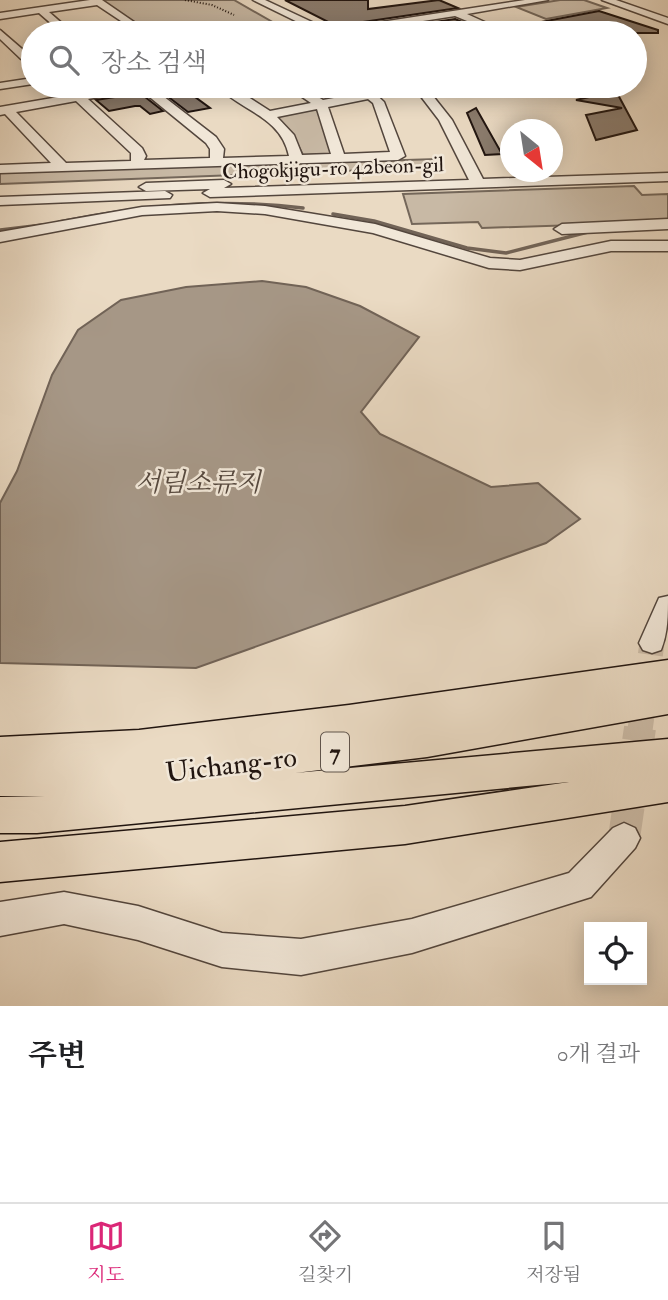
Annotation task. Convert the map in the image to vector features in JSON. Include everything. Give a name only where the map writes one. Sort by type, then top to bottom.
[{"type":"main road","points":[[0,753],[139,746],[349,721],[660,658]]},
{"type":"main road","name":"Uichang-ro","points":[[0,779],[115,778],[414,743],[668,699]]},
{"type":"main road","name":"Uichang-ro","points":[[0,815],[37,815],[668,756]]},
{"type":"main road","points":[[0,862],[405,825],[668,785]]},
{"type":"street","points":[[258,0],[303,21]]},
{"type":"street","points":[[453,12],[521,0]]},
{"type":"street","points":[[400,21],[543,0]]},
{"type":"street","points":[[607,0],[668,19]]},
{"type":"street","points":[[616,0],[668,19]]},
{"type":"street","points":[[0,16],[97,1],[127,21]]},
{"type":"street","points":[[41,10],[54,21]]},
{"type":"street","points":[[453,12],[475,21]]},
{"type":"street","points":[[0,33],[21,50]]},
{"type":"street","points":[[12,59],[21,58]]},
{"type":"street","points":[[0,86],[21,83]]},
{"type":"street","points":[[4,110],[73,98]]},
{"type":"street","points":[[80,98],[137,150],[139,156],[136,164]]},
{"type":"street","points":[[159,98],[211,139],[217,149],[216,162]]},
{"type":"street","points":[[241,98],[266,115],[291,138],[296,159]]},
{"type":"street","points":[[311,98],[321,104],[339,158]]},
{"type":"street","points":[[266,115],[340,98]]},
{"type":"street","points":[[0,169],[398,156],[387,120],[374,98]]},
{"type":"street","points":[[431,98],[449,123],[476,180]]},
{"type":"street","points":[[4,110],[62,167]]},
{"type":"street","name":"Chogokjigu-ro 42beon-gil","points":[[1,196],[335,189],[668,170]]},
{"type":"street","name":"Chogokjigu-ro 42beon-gil","points":[[1,196],[476,180],[668,177]]},
{"type":"street","points":[[311,200],[319,194],[335,189]]},
{"type":"street","points":[[288,190],[311,200]]},
{"type":"street","points":[[311,200],[315,218]]},
{"type":"street","points":[[0,237],[129,213],[169,208],[217,207],[265,209],[376,229],[489,263],[520,265],[611,246],[668,246]]},
{"type":"street","points":[[562,229],[668,224]]},
{"type":"street","points":[[660,658],[668,605]]},
{"type":"street","points":[[0,919],[64,908],[138,923],[222,950],[301,957],[412,936],[579,886],[624,838]]},
{"type":"path","points":[[185,0],[212,5],[234,15]]},
{"type":"shaded area","points":[[101,0],[234,0],[271,21],[131,21]]},
{"type":"shaded area","points":[[560,0],[584,0],[607,8],[546,19],[516,7]]},
{"type":"shaded area","points":[[316,107],[335,154],[303,155],[293,135],[272,116]]},
{"type":"shaded area","points":[[438,159],[439,164],[422,168],[0,184],[0,172]]},
{"type":"shaded area","points":[[634,186],[642,195],[668,194],[668,222],[482,228],[478,222],[412,224],[403,194]]},
{"type":"water","name":"서림소류지","points":[[262,281],[306,287],[360,306],[419,337],[361,412],[380,434],[491,487],[538,483],[580,519],[546,543],[196,668],[0,663],[0,503],[17,471],[52,375],[78,330],[121,300],[186,287]]},
{"type":"building","points":[[285,0],[368,0],[368,9],[439,0],[458,8],[370,21],[326,21]]},
{"type":"building","points":[[599,11],[630,21],[546,21]]},
{"type":"building","points":[[647,26],[658,30],[658,33],[647,33]]},
{"type":"building","points":[[146,98],[163,111],[150,114],[140,106],[135,106],[109,111],[96,100]]},
{"type":"building","points":[[170,98],[196,98],[210,108],[188,112]]},
{"type":"building","points":[[620,98],[637,130],[596,140],[586,115],[622,108],[576,100]]},
{"type":"building","points":[[476,108],[500,154],[485,155],[467,113]]},
{"type":"waterway","points":[[59,222],[120,211],[181,205],[241,204],[303,208]]},
{"type":"waterway","points":[[333,214],[374,221],[467,248],[506,253],[588,232]]},
{"type":"waterway","points":[[0,230],[42,225]]},
{"type":"tunnel","points":[[640,730],[652,643]]},
{"type":"tunnel","points":[[624,838],[640,728]]}]
